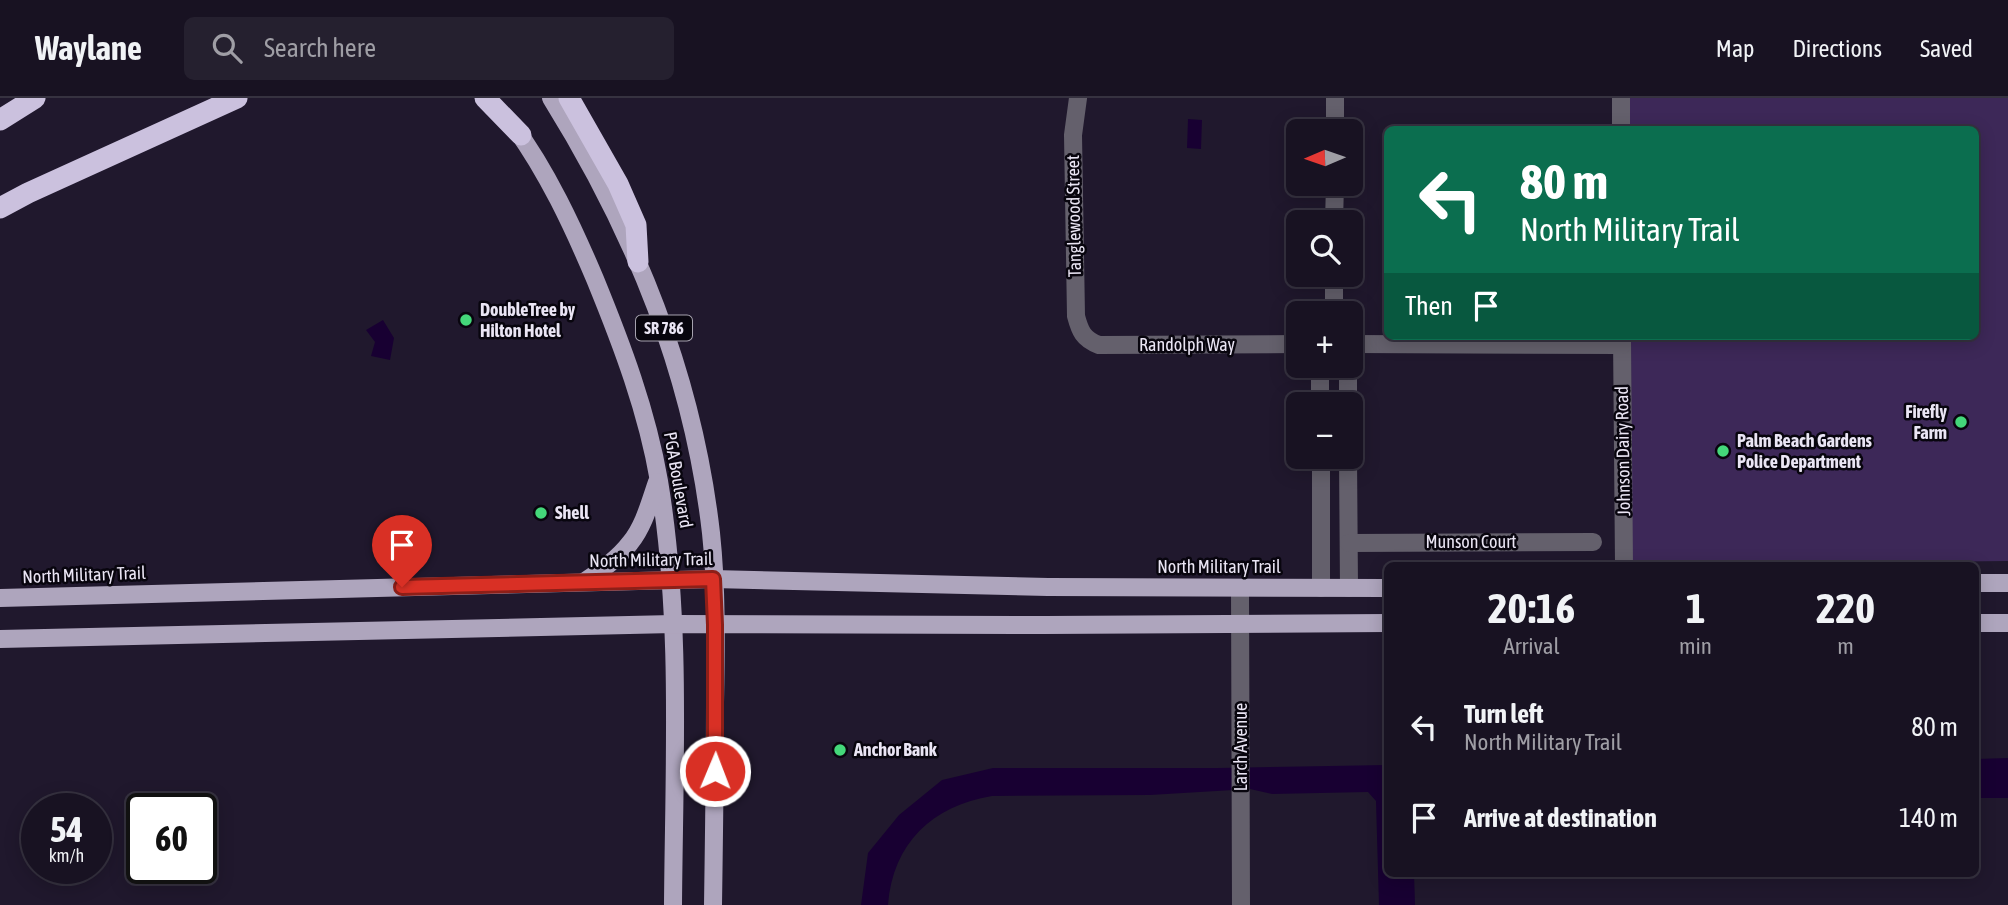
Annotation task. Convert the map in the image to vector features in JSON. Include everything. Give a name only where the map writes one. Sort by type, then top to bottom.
[{"type":"highway","points":[[0,120],[35,98]]},
{"type":"highway","points":[[0,208],[235,98]]},
{"type":"highway","points":[[485,98],[521,135]]},
{"type":"highway","points":[[569,98],[618,184],[636,225],[638,262]]},
{"type":"main road","name":"PGA Boulevard","points":[[494,98],[521,135],[583,250],[623,349],[645,416],[659,479],[668,542],[673,624],[673,897]]},
{"type":"main road","name":"PGA Boulevard","points":[[551,98],[593,167],[638,262],[673,354],[692,421],[711,534],[715,625],[713,905]]},
{"type":"main road","points":[[584,582],[632,542],[659,479]]},
{"type":"main road","name":"North Military Trail","points":[[0,598],[713,579],[1048,587],[1384,588]]},
{"type":"main road","points":[[1979,583],[2008,583]]},
{"type":"main road","points":[[0,639],[673,624],[1384,623]]},
{"type":"main road","points":[[1979,623],[2008,623]]},
{"type":"main road","points":[[673,897],[682,905]]},
{"type":"street","name":"Tanglewood Street","points":[[1078,98],[1073,135],[1076,316],[1080,333]]},
{"type":"street","points":[[1335,98],[1335,119]]},
{"type":"street","points":[[1621,98],[1621,126]]},
{"type":"street","name":"Randolph Way","points":[[1080,333],[1088,341],[1099,345],[1286,344]]},
{"type":"street","points":[[1363,344],[1622,340]]},
{"type":"street","name":"Johnson Dairy Road","points":[[1622,340],[1624,562]]},
{"type":"street","points":[[1321,469],[1321,588]]},
{"type":"street","points":[[1348,469],[1349,588]]},
{"type":"street","name":"Munson Court","points":[[1349,543],[1593,542]]},
{"type":"street","name":"Larch Avenue","points":[[1240,588],[1241,905]]},
{"type":"shaded area","points":[[1630,98],[2008,98],[2008,561],[1632,562],[1631,340],[1979,340],[1979,126],[1630,126]]},
{"type":"shaded area","points":[[1188,119],[1202,120],[1201,149],[1187,148]]},
{"type":"shaded area","points":[[383,320],[394,338],[390,360],[371,356],[375,342],[366,330]]},
{"type":"shaded area","points":[[2008,758],[2008,798],[1979,798],[1979,759]]},
{"type":"shaded area","points":[[1384,765],[1384,877],[1414,877],[1415,905],[1379,905],[1376,801],[1368,792],[1272,794],[1250,789],[1150,795],[992,796],[971,801],[934,819],[919,831],[907,846],[891,883],[888,905],[861,905],[868,853],[899,815],[942,780],[993,768]]},
{"type":"place","name":"DoubleTree by Hilton Hotel","points":[[466,320]]},
{"type":"place","name":"Firefly Farm","points":[[1961,422]]},
{"type":"place","name":"Palm Beach Gardens Police Department","points":[[1723,451]]},
{"type":"place","name":"Shell","points":[[541,513]]},
{"type":"place","name":"Anchor Bank","points":[[840,750]]},
{"type":"route","points":[[402,587],[713,579],[715,771]]}]
